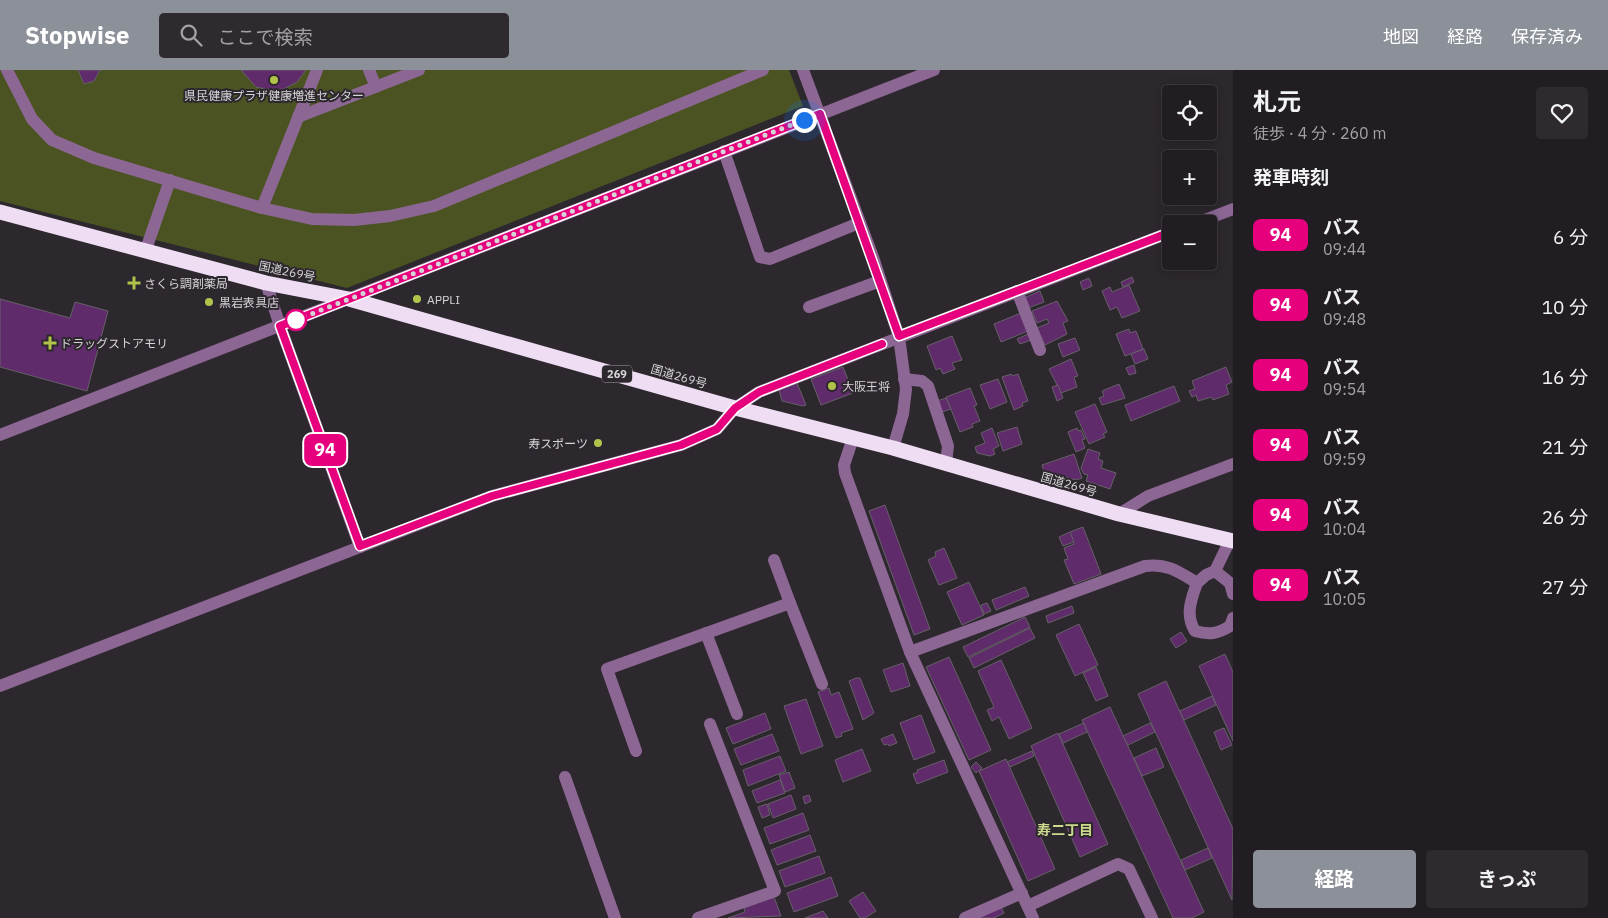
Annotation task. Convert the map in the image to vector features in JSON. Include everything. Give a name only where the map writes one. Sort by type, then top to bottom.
[{"type":"highway","name":"国道269号","points":[[0,212],[266,283],[349,298],[735,408],[893,448],[1119,514],[1232,540]]},
{"type":"street","points":[[7,70],[32,119],[52,140],[94,158],[262,208],[312,219],[354,220],[390,216],[434,206],[763,70]]},
{"type":"street","points":[[262,208],[317,70]]},
{"type":"street","points":[[369,70],[376,88]]},
{"type":"street","points":[[298,117],[419,70]]},
{"type":"street","points":[[803,70],[899,336],[904,380],[903,414],[893,448]]},
{"type":"street","points":[[0,435],[934,70]]},
{"type":"street","points":[[724,151],[760,257],[770,259],[859,223]]},
{"type":"street","points":[[145,252],[170,180]]},
{"type":"street","points":[[1217,215],[1233,209]]},
{"type":"street","points":[[0,686],[492,496],[681,445],[717,429],[735,408],[759,392],[899,336],[1162,235]]},
{"type":"street","points":[[808,307],[880,281]]},
{"type":"street","points":[[266,283],[360,546]]},
{"type":"street","points":[[1017,291],[1040,350]]},
{"type":"street","points":[[904,380],[922,382],[928,386],[948,446],[946,463]]},
{"type":"street","points":[[853,438],[844,464],[845,473],[910,652],[1033,918]]},
{"type":"street","points":[[1119,514],[1148,496],[1233,464]]},
{"type":"street","points":[[1232,540],[1216,571],[1206,575],[1197,584],[1189,604],[1190,622],[1195,631],[1208,635],[1218,633],[1230,626],[1233,618]]},
{"type":"street","points":[[774,560],[822,684]]},
{"type":"street","points":[[910,652],[1145,566],[1160,564],[1173,568],[1197,584]]},
{"type":"street","points":[[1216,571],[1230,582],[1233,594]]},
{"type":"street","points":[[636,751],[606,669],[790,603]]},
{"type":"street","points":[[706,633],[737,714]]},
{"type":"street","points":[[698,918],[775,891],[710,724]]},
{"type":"street","points":[[565,777],[615,918]]},
{"type":"street","points":[[1028,906],[1118,864],[1129,868],[1152,918]]},
{"type":"street","points":[[965,918],[1022,893]]},
{"type":"green space","points":[[0,70],[789,70],[803,106],[347,288],[0,201]]},
{"type":"building","points":[[78,70],[100,70],[94,81],[84,84]]},
{"type":"building","name":"県民健康プラザ健康増進センター","points":[[241,70],[306,70],[297,82],[284,89],[272,90],[256,87]]},
{"type":"building","points":[[1132,277],[1134,282],[1123,287],[1121,282]]},
{"type":"building","points":[[1089,278],[1092,286],[1083,290],[1080,282]]},
{"type":"building","points":[[1129,285],[1140,311],[1122,318],[1117,307],[1110,310],[1102,291],[1110,287],[1112,292]]},
{"type":"building","points":[[1040,291],[1044,302],[1028,308],[1024,298]]},
{"type":"building","name":"ドラッグストアモリ","points":[[0,299],[70,318],[75,302],[108,311],[87,391],[0,367]]},
{"type":"building","points":[[1057,301],[1068,321],[1063,323],[1067,334],[1045,345],[1037,328],[1049,323],[1047,319],[1037,323],[1032,311]]},
{"type":"building","points":[[1021,313],[1028,331],[1001,342],[994,324]]},
{"type":"building","points":[[1129,329],[1130,333],[1136,331],[1143,349],[1125,356],[1116,334]]},
{"type":"building","points":[[1028,334],[1031,340],[1020,344],[1017,339]]},
{"type":"building","points":[[952,336],[962,360],[952,363],[955,369],[943,374],[940,368],[936,370],[927,346]]},
{"type":"building","points":[[1075,338],[1080,350],[1063,357],[1058,344]]},
{"type":"building","points":[[1144,349],[1148,359],[1135,364],[1131,354]]},
{"type":"building","points":[[1071,359],[1078,376],[1074,377],[1077,387],[1061,393],[1049,369]]},
{"type":"building","points":[[1134,365],[1136,373],[1129,375],[1126,368]]},
{"type":"building","name":"大阪王将","points":[[843,367],[853,393],[821,405],[811,379]]},
{"type":"building","points":[[1226,367],[1232,382],[1226,385],[1229,394],[1213,400],[1212,397],[1198,401],[1196,395],[1192,397],[1189,391],[1195,389],[1192,381]]},
{"type":"building","points":[[1011,374],[1012,376],[1018,374],[1028,401],[1022,403],[1023,406],[1014,410],[1002,377]]},
{"type":"building","points":[[998,379],[1007,402],[990,409],[980,385]]},
{"type":"building","points":[[797,383],[806,405],[803,406],[782,401],[779,390]]},
{"type":"building","points":[[1119,384],[1125,398],[1102,405],[1099,398],[1104,396],[1102,391]]},
{"type":"building","points":[[1058,385],[1063,398],[1057,401],[1052,387]]},
{"type":"building","points":[[1174,386],[1180,401],[1131,421],[1125,405]]},
{"type":"building","points":[[970,388],[977,405],[974,406],[980,421],[972,424],[973,427],[960,432],[946,397]]},
{"type":"building","points":[[946,398],[951,409],[942,412],[937,401]]},
{"type":"building","points":[[1095,404],[1107,432],[1103,434],[1105,437],[1089,444],[1075,412]]},
{"type":"building","points":[[1017,427],[1022,444],[1003,451],[997,433]]},
{"type":"building","points":[[992,428],[999,446],[993,449],[995,454],[990,456],[977,453],[975,447],[985,443],[981,433]]},
{"type":"building","points":[[1077,428],[1078,431],[1081,430],[1085,439],[1082,440],[1085,448],[1076,452],[1068,432]]},
{"type":"building","points":[[1088,449],[1100,453],[1098,459],[1103,461],[1101,468],[1116,473],[1110,489],[1086,481],[1088,475],[1084,474],[1081,468]]},
{"type":"building","points":[[1074,454],[1082,478],[1076,480],[1044,472],[1042,465]]},
{"type":"building","points":[[885,505],[930,629],[914,635],[869,511]]},
{"type":"building","points":[[1083,527],[1101,574],[1074,584],[1064,560],[1068,559],[1064,548],[1074,544],[1070,532]]},
{"type":"building","points":[[1070,532],[1074,542],[1063,546],[1059,537]]},
{"type":"building","points":[[944,548],[957,578],[939,585],[928,560],[936,556],[935,552]]},
{"type":"building","points":[[969,582],[984,615],[962,625],[947,592]]},
{"type":"building","points":[[1025,587],[1029,596],[996,610],[992,600]]},
{"type":"building","points":[[987,603],[991,611],[984,614],[981,605]]},
{"type":"building","points":[[1072,606],[1074,613],[1048,623],[1046,616]]},
{"type":"building","points":[[1025,617],[1030,627],[968,657],[963,647]]},
{"type":"building","points":[[1079,624],[1098,665],[1075,676],[1056,635]]},
{"type":"building","points":[[1030,628],[1035,638],[974,668],[969,658]]},
{"type":"building","points":[[1181,632],[1187,641],[1176,648],[1170,639]]},
{"type":"building","points":[[1225,654],[1233,672],[1233,741],[1199,666]]},
{"type":"building","points":[[949,657],[991,750],[969,760],[926,667]]},
{"type":"building","points":[[1001,660],[1032,728],[1009,739],[999,717],[992,721],[987,710],[994,707],[978,671]]},
{"type":"building","points":[[903,663],[910,686],[891,692],[883,670]]},
{"type":"building","points":[[1096,667],[1108,696],[1096,701],[1083,673]]},
{"type":"building","points":[[860,678],[874,713],[863,720],[849,681]]},
{"type":"building","points":[[1166,681],[1233,829],[1232,900],[1138,694]]},
{"type":"building","points":[[829,688],[831,695],[839,692],[853,729],[841,733],[842,736],[836,738],[818,692]]},
{"type":"building","points":[[1212,696],[1216,705],[1184,720],[1180,711]]},
{"type":"building","points":[[806,699],[823,746],[801,754],[784,706]]},
{"type":"building","points":[[1110,707],[1204,912],[1192,918],[1173,918],[1082,720]]},
{"type":"building","points":[[765,713],[771,729],[733,744],[726,728]]},
{"type":"building","points":[[921,715],[935,752],[914,760],[900,723]]},
{"type":"building","points":[[1084,723],[1087,732],[1063,743],[1059,734]]},
{"type":"building","points":[[1150,723],[1155,732],[1128,745],[1123,736]]},
{"type":"building","points":[[1224,728],[1232,745],[1221,750],[1214,732]]},
{"type":"building","points":[[1058,733],[1108,844],[1080,857],[1031,746]]},
{"type":"building","points":[[772,734],[779,751],[741,765],[734,749]]},
{"type":"building","points":[[893,734],[897,743],[889,746],[888,744],[884,745],[881,739]]},
{"type":"building","points":[[1156,748],[1164,767],[1142,776],[1134,758]]},
{"type":"building","points":[[862,749],[871,771],[843,782],[835,760]]},
{"type":"building","points":[[1032,751],[1034,756],[1010,767],[1007,762]]},
{"type":"building","points":[[780,756],[786,771],[748,786],[743,770]]},
{"type":"building","points":[[1006,759],[1055,869],[1028,881],[979,771]]},
{"type":"building","points":[[944,760],[948,772],[917,784],[913,774],[918,772],[917,770]]},
{"type":"building","points":[[976,762],[982,768],[976,773],[971,767]]},
{"type":"building","points":[[789,772],[795,788],[785,792],[779,775]]},
{"type":"building","points":[[780,780],[785,793],[757,803],[752,791]]},
{"type":"building","points":[[791,795],[796,809],[773,818],[768,804]]},
{"type":"building","points":[[809,795],[811,801],[805,804],[803,797]]},
{"type":"building","points":[[767,804],[770,815],[762,818],[758,807]]},
{"type":"building","points":[[803,813],[809,830],[770,844],[764,828]]},
{"type":"building","points":[[810,835],[816,851],[777,865],[771,850]]},
{"type":"building","points":[[1208,848],[1212,858],[1185,870],[1181,860]]},
{"type":"building","points":[[819,856],[825,873],[785,887],[779,871]]},
{"type":"building","points":[[831,877],[838,896],[794,912],[787,893]]},
{"type":"building","points":[[863,892],[876,911],[865,918],[860,918],[849,901]]},
{"type":"building","points":[[774,897],[781,916],[728,918],[745,912],[744,908]]},
{"type":"building","points":[[1001,907],[1004,913],[994,918],[976,918]]},
{"type":"building","points":[[823,911],[828,918],[805,918]]},
{"type":"bus line","name":"94","points":[[882,344],[759,392],[735,408],[717,429],[681,445],[492,496],[360,546],[280,326],[820,114],[874,260],[899,336],[1162,235]]},
{"type":"place","name":"県民健康プラザ健康増進センター","points":[[274,80]]},
{"type":"place","name":"さくら調剤薬局","points":[[134,283]]},
{"type":"place","name":"APPLI","points":[[417,299]]},
{"type":"place","name":"黒岩表具店","points":[[209,302]]},
{"type":"place","name":"ドラッグストアモリ","points":[[50,343]]},
{"type":"place","name":"大阪王将","points":[[832,386]]},
{"type":"place","name":"寿スポーツ","points":[[598,443]]},
{"type":"district","name":"寿二丁目","points":[[1065,830]]},
{"type":"route","points":[[296,320],[804,120]]}]
